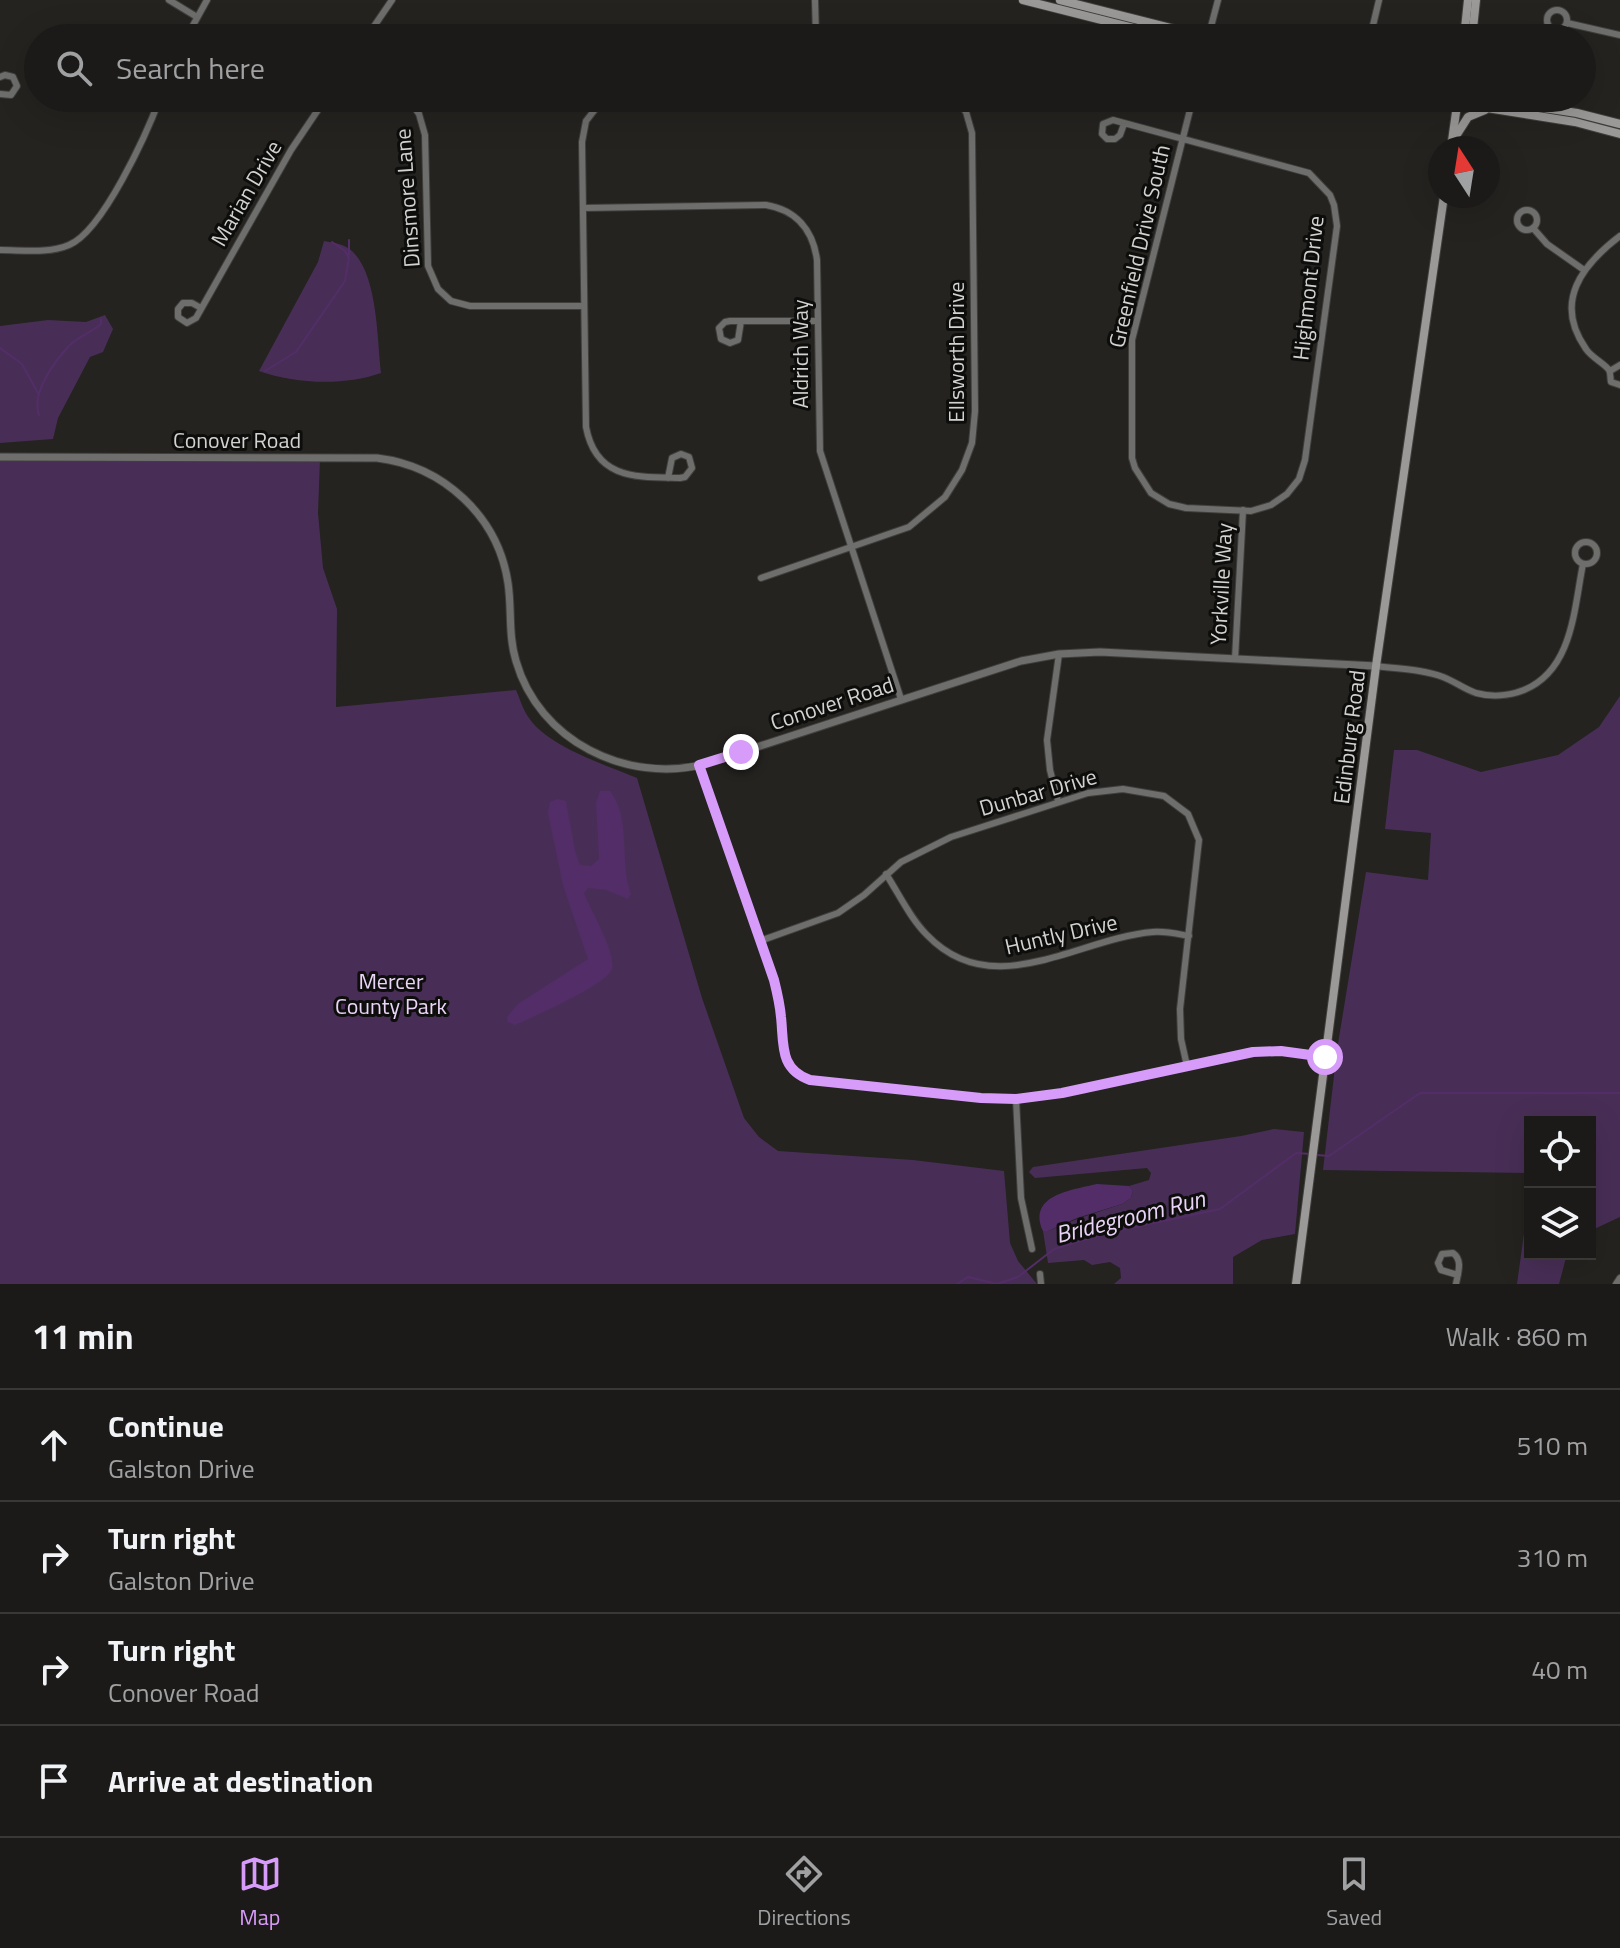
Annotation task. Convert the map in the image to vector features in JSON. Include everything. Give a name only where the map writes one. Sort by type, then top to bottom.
[{"type":"main road","points":[[1023,0],[1118,24]]},
{"type":"main road","points":[[1060,0],[1154,24]]},
{"type":"main road","points":[[1465,24],[1468,0]]},
{"type":"main road","points":[[1473,24],[1476,0]]},
{"type":"main road","points":[[1453,136],[1456,112]]},
{"type":"main road","points":[[1458,136],[1471,115],[1477,112]]},
{"type":"main road","points":[[1532,112],[1620,134]]},
{"type":"main road","points":[[1569,112],[1620,124]]},
{"type":"main road","name":"Edinburg Road","points":[[1296,1284],[1376,666],[1442,208]]},
{"type":"street","points":[[169,0],[197,17]]},
{"type":"street","points":[[193,24],[207,0]]},
{"type":"street","points":[[376,24],[392,0]]},
{"type":"street","points":[[815,0],[816,24]]},
{"type":"street","points":[[1212,24],[1218,0]]},
{"type":"street","points":[[1373,24],[1379,0]]},
{"type":"street","points":[[1567,23],[1571,24]]},
{"type":"street","points":[[1596,30],[1620,35]]},
{"type":"street","points":[[0,77],[13,77],[17,86],[11,95],[0,94]]},
{"type":"street","points":[[0,250],[53,250],[73,244],[89,232],[142,142],[154,112]]},
{"type":"street","name":"Marian Drive","points":[[201,308],[291,150],[317,112]]},
{"type":"street","name":"Dinsmore Lane","points":[[418,112],[425,135],[428,266],[438,289],[451,301],[470,306],[584,306]]},
{"type":"street","points":[[592,112],[583,131],[586,427],[592,447],[604,463],[622,474],[668,478],[687,476],[692,468],[689,457],[681,454],[672,458],[668,478]]},
{"type":"street","name":"Ellsworth Drive","points":[[761,578],[896,533],[934,509],[955,484],[972,443],[975,411],[972,133],[966,112]]},
{"type":"street","name":"Greenfield Drive South","points":[[1189,112],[1132,340],[1132,458],[1139,477],[1159,500],[1179,507],[1243,510],[1271,505],[1287,494]]},
{"type":"street","name":"Highmont Drive","points":[[1124,124],[1299,168],[1318,180],[1334,205],[1337,226],[1305,460],[1299,479],[1287,494]]},
{"type":"street","name":"Aldrich Way","points":[[583,208],[766,205],[784,210],[808,230],[816,249],[818,441],[901,699]]},
{"type":"street","points":[[1533,228],[1547,244],[1584,270]]},
{"type":"street","points":[[1610,371],[1584,347],[1575,324],[1575,290],[1584,270],[1596,255],[1620,236]]},
{"type":"street","points":[[741,321],[818,321]]},
{"type":"street","points":[[1610,371],[1620,365]]},
{"type":"street","points":[[1610,371],[1611,382],[1620,385]]},
{"type":"street","name":"Conover Road","points":[[0,457],[377,458],[419,468],[444,482],[469,503],[495,541],[508,585],[510,634],[516,664],[530,695],[550,721],[576,743],[618,763],[667,769],[699,765],[1021,661],[1059,654],[1100,652],[1376,666]]},
{"type":"street","name":"Yorkville Way","points":[[1235,659],[1243,510]]},
{"type":"street","points":[[1376,666],[1432,674],[1488,695],[1511,694],[1531,687],[1551,672],[1563,652],[1583,564]]},
{"type":"street","points":[[1058,801],[1047,740],[1059,654]]},
{"type":"street","points":[[699,765],[779,1000],[784,1057],[799,1075],[810,1080],[965,1097],[1016,1099],[1062,1093],[1267,1051],[1325,1057]]},
{"type":"street","name":"Dunbar Drive","points":[[760,941],[838,913],[864,895],[886,874],[934,844],[1088,793],[1123,789],[1164,796],[1181,806],[1193,822],[1199,840],[1180,1009],[1181,1039],[1187,1066]]},
{"type":"street","name":"Huntly Drive","points":[[886,874],[927,935],[957,957],[982,965],[1021,965],[1149,933],[1189,936]]},
{"type":"street","points":[[1016,1099],[1021,1198],[1032,1249]]},
{"type":"street","points":[[1040,1274],[1041,1284]]},
{"type":"street","points":[[1456,1284],[1458,1275]]},
{"type":"street","points":[[1616,1284],[1620,1278]]},
{"type":"green space","points":[[324,241],[350,249],[361,263],[372,292],[381,373],[352,380],[320,382],[288,379],[259,371],[318,262]]},
{"type":"green space","points":[[105,315],[113,329],[103,352],[90,357],[58,418],[53,439],[0,443],[0,326],[48,320],[86,322]]},
{"type":"green space","name":"Mercer County Park","points":[[0,457],[320,459],[318,513],[323,568],[337,609],[336,707],[516,690],[529,718],[550,738],[579,754],[637,778],[702,998],[744,1118],[759,1137],[778,1151],[913,1160],[1004,1171],[1010,1243],[1018,1261],[1037,1284],[0,1284]]},
{"type":"green space","points":[[1620,696],[1620,1217],[1596,1228],[1596,1116],[1524,1116],[1524,1173],[1323,1170],[1337,1050],[1366,872],[1428,880],[1431,833],[1385,829],[1394,750],[1417,750],[1481,772],[1558,755],[1599,727]]},
{"type":"green space","points":[[1274,1129],[1304,1132],[1295,1234],[1262,1240],[1233,1257],[1233,1284],[1114,1284],[1121,1278],[1120,1268],[1110,1262],[1092,1265],[1084,1260],[1048,1263],[1043,1231],[1122,1204],[1131,1198],[1133,1190],[1129,1186],[1149,1180],[1151,1173],[1147,1168],[1035,1178],[1029,1172],[1033,1167]]},
{"type":"green space","points":[[1524,1233],[1524,1260],[1565,1260],[1559,1284],[1517,1284]]},
{"type":"shaded area","points":[[600,791],[610,791],[621,815],[631,894],[628,899],[606,890],[588,888],[584,893],[607,942],[612,969],[584,991],[515,1025],[508,1022],[507,1017],[518,1004],[588,959],[563,885],[548,813],[550,802],[557,799],[566,801],[580,865],[591,866],[599,859],[596,803]]},
{"type":"shaded area","points":[[1097,1184],[1129,1186],[1133,1190],[1131,1198],[1122,1204],[1043,1231],[1041,1209],[1046,1202],[1065,1192]]},
{"type":"waterway","points":[[349,240],[349,255]]},
{"type":"waterway","points":[[265,371],[296,352],[345,281],[349,258],[332,242]]},
{"type":"waterway","points":[[39,415],[38,397],[51,369],[73,343],[101,324],[101,319]]},
{"type":"waterway","points":[[0,348],[22,364],[39,395]]},
{"type":"waterway","name":"Bridegroom Run","points":[[1317,1155],[1329,1156],[1420,1093],[1620,1093]]},
{"type":"waterway","name":"Bridegroom Run","points":[[957,1284],[968,1277],[997,1284],[1018,1277],[1054,1249],[1107,1233],[1220,1209],[1296,1153],[1311,1154]]},
{"type":"route","points":[[741,752],[699,765],[774,980],[784,1057],[799,1075],[810,1080],[1016,1099],[1062,1093],[1253,1052],[1281,1051],[1325,1057]]}]
